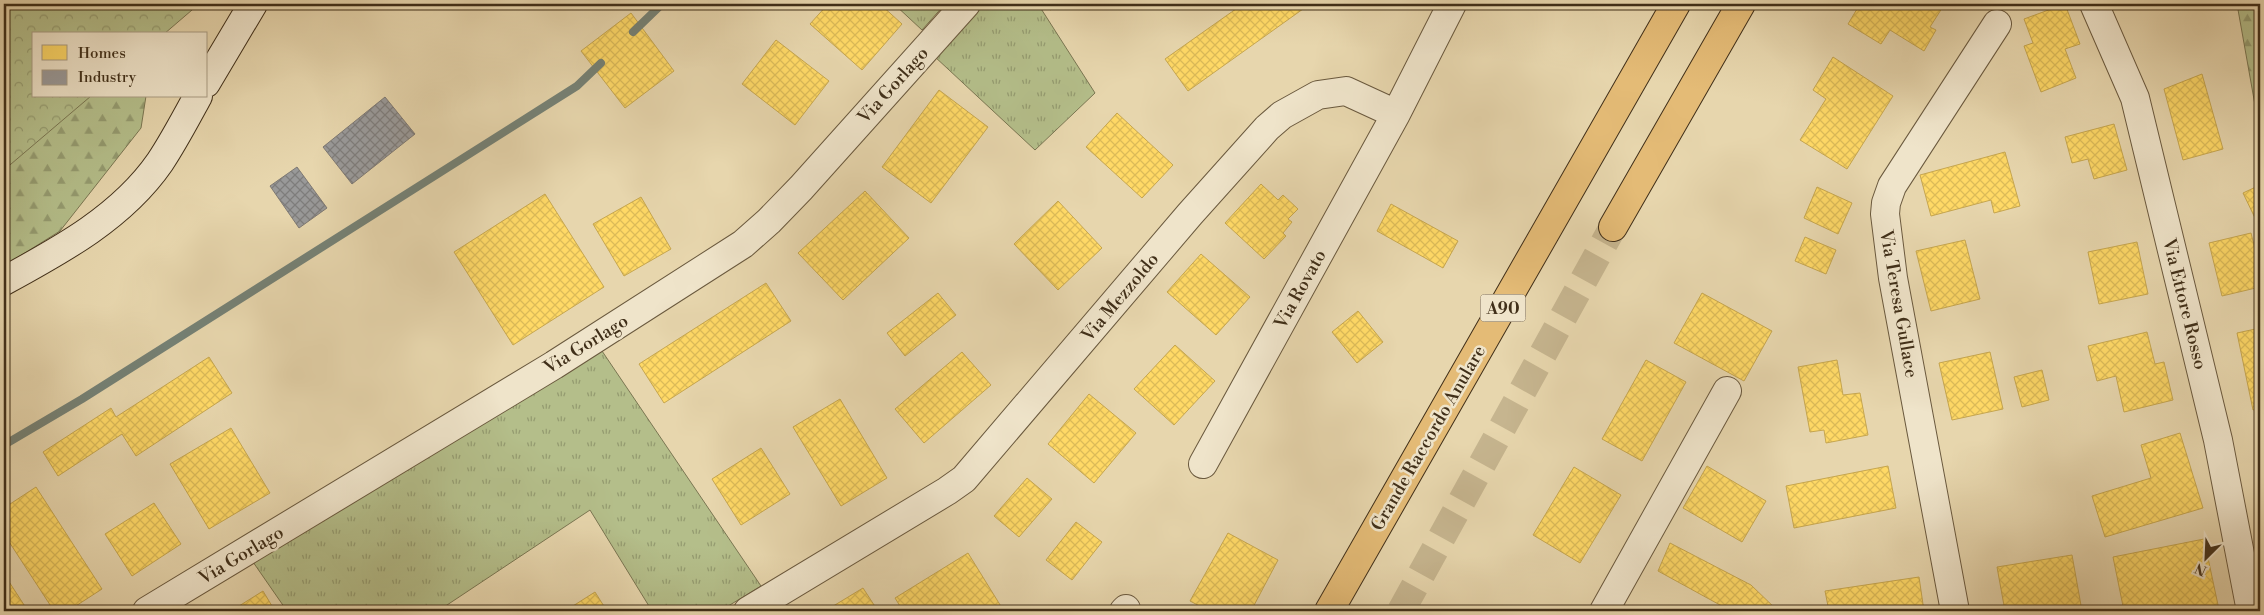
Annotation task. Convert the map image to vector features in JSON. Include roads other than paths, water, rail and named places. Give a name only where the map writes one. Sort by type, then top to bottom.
[{"type":"highway","name":"Grande Raccordo Anulare","points":[[1329,611],[1676,4]]},
{"type":"highway","points":[[1613,227],[1741,4]]},
{"type":"street","points":[[208,80],[253,4]]},
{"type":"street","name":"Via Gorlago","points":[[147,611],[554,365],[743,244],[769,221],[800,188],[966,4]]},
{"type":"street","points":[[1396,114],[1452,4]]},
{"type":"street","name":"Via Ettore Rosso","points":[[2094,4],[2135,98],[2218,440],[2251,611]]},
{"type":"street","name":"Via Teresa Gullace","points":[[1955,611],[1892,278],[1885,214],[1886,203],[1892,186],[1997,24]]},
{"type":"street","name":"Via Mezzoldo","points":[[748,611],[964,479],[1190,214],[1267,128],[1282,115],[1318,95],[1346,90],[1396,114]]},
{"type":"street","points":[[4,281],[53,255],[85,234],[138,188],[159,162],[197,98]]},
{"type":"street","name":"Via Rovato","points":[[1203,464],[1396,114]]},
{"type":"street","points":[[1604,611],[1726,390]]},
{"type":"waterway","points":[[633,32],[662,4]]},
{"type":"waterway","points":[[4,445],[82,399],[577,86],[601,63]]},
{"type":"tunnel","points":[[1401,611],[1613,227]]}]
